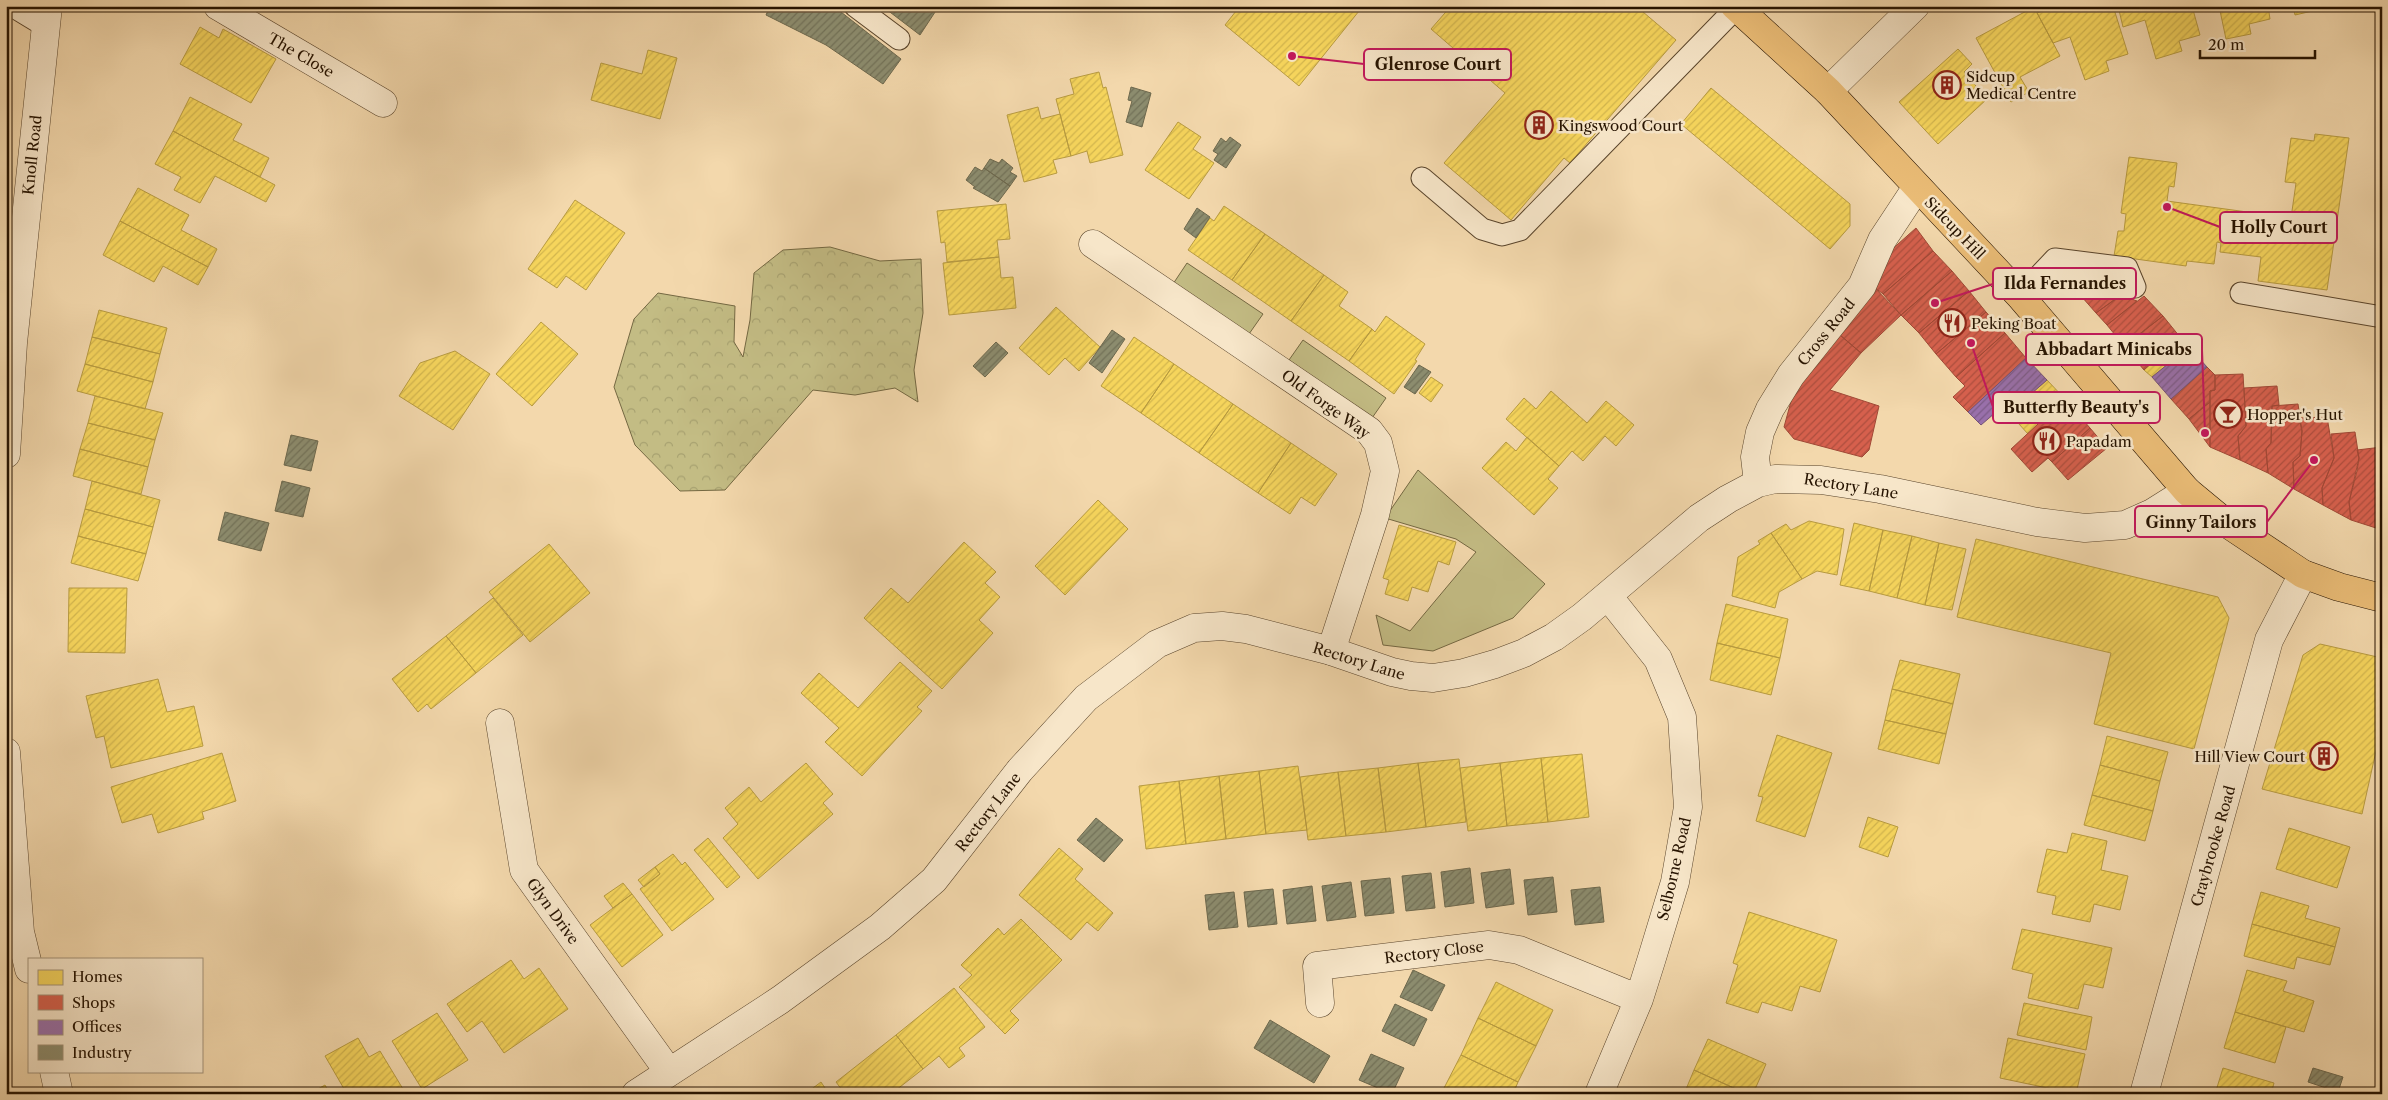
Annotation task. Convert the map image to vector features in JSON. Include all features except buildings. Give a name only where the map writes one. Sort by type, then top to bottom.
[{"type":"main road","name":"Sidcup Hill","points":[[1735,7],[1828,91],[2020,296],[2187,491],[2222,520],[2303,574],[2339,587],[2382,598]]},
{"type":"street","name":"The Close","points":[[218,6],[383,103]]},
{"type":"street","points":[[1828,91],[1915,6]]},
{"type":"street","name":"Knoll Road","points":[[6,454],[13,343],[46,16]]},
{"type":"street","name":"Cross Road","points":[[1758,483],[1755,457],[1760,432],[1770,409],[1792,374],[1862,286],[1882,240],[1917,188]]},
{"type":"street","name":"Old Forge Way","points":[[1093,244],[1368,431],[1378,443],[1385,471],[1375,514],[1331,651]]},
{"type":"street","name":"Rectory Lane","points":[[636,1094],[780,1000],[902,909],[934,880],[1020,770],[1086,698],[1157,644],[1194,628],[1222,626],[1246,629],[1331,651],[1411,676],[1433,678],[1464,673],[1524,653],[1554,637],[1608,596],[1699,518],[1728,498],[1758,483],[1775,479],[1821,480],[1880,489],[2037,522],[2086,528],[2125,525],[2152,513],[2187,491]]},
{"type":"street","name":"Craybrooke Road","points":[[2144,1094],[2269,640],[2303,574]]},
{"type":"street","name":"Selborne Road","points":[[1599,1094],[1639,998],[1675,882],[1688,807],[1682,717],[1658,659],[1608,596]]},
{"type":"street","name":"Glyn Drive","points":[[500,723],[524,870],[669,1072]]},
{"type":"street","points":[[6,752],[13,931],[28,967]]},
{"type":"street","name":"Rectory Close","points":[[1320,1003],[1317,966],[1489,945],[1519,950],[1639,998]]},
{"type":"street","points":[[54,1072],[59,1094]]},
{"type":"lane","points":[[12,6],[46,16]]},
{"type":"lane","points":[[855,6],[899,39]]},
{"type":"lane","points":[[1422,178],[1482,229],[1502,235],[1520,230],[1735,7]]},
{"type":"lane","points":[[2020,296],[2055,258],[2127,268],[2135,287]]},
{"type":"lane","points":[[2241,293],[2382,317]]},
{"type":"green space","points":[[830,247],[880,261],[921,259],[923,313],[914,370],[918,402],[895,388],[855,395],[813,390],[725,490],[680,491],[635,445],[614,387],[634,319],[658,293],[735,306],[734,342],[743,357],[750,320],[754,273],[783,250]]},
{"type":"green space","points":[[1187,263],[1263,314],[1249,334],[1173,284]]},
{"type":"green space","points":[[1303,340],[1386,398],[1372,418],[1289,360]]},
{"type":"green space","points":[[1418,470],[1545,584],[1513,618],[1433,651],[1383,645],[1376,615],[1410,631],[1476,552],[1456,539],[1385,518]]},
{"type":"place","name":"Glenrose Court","points":[[1292,56]]},
{"type":"place","name":"Sidcup Medical Centre","points":[[1947,85]]},
{"type":"place","name":"Kingswood Court","points":[[1539,125]]},
{"type":"place","name":"Holly Court","points":[[2167,207]]},
{"type":"place","name":"Ilda Fernandes","points":[[1935,303]]},
{"type":"place","name":"Peking Boat","points":[[1952,323]]},
{"type":"place","name":"Butterfly Beauty's","points":[[1971,343]]},
{"type":"place","name":"Hopper's Hut","points":[[2228,414]]},
{"type":"place","name":"Abbadart Minicabs","points":[[2205,433]]},
{"type":"place","name":"Papadam","points":[[2047,441]]},
{"type":"place","name":"Ginny Tailors","points":[[2314,460]]},
{"type":"place","name":"Hill View Court","points":[[2324,756]]}]
